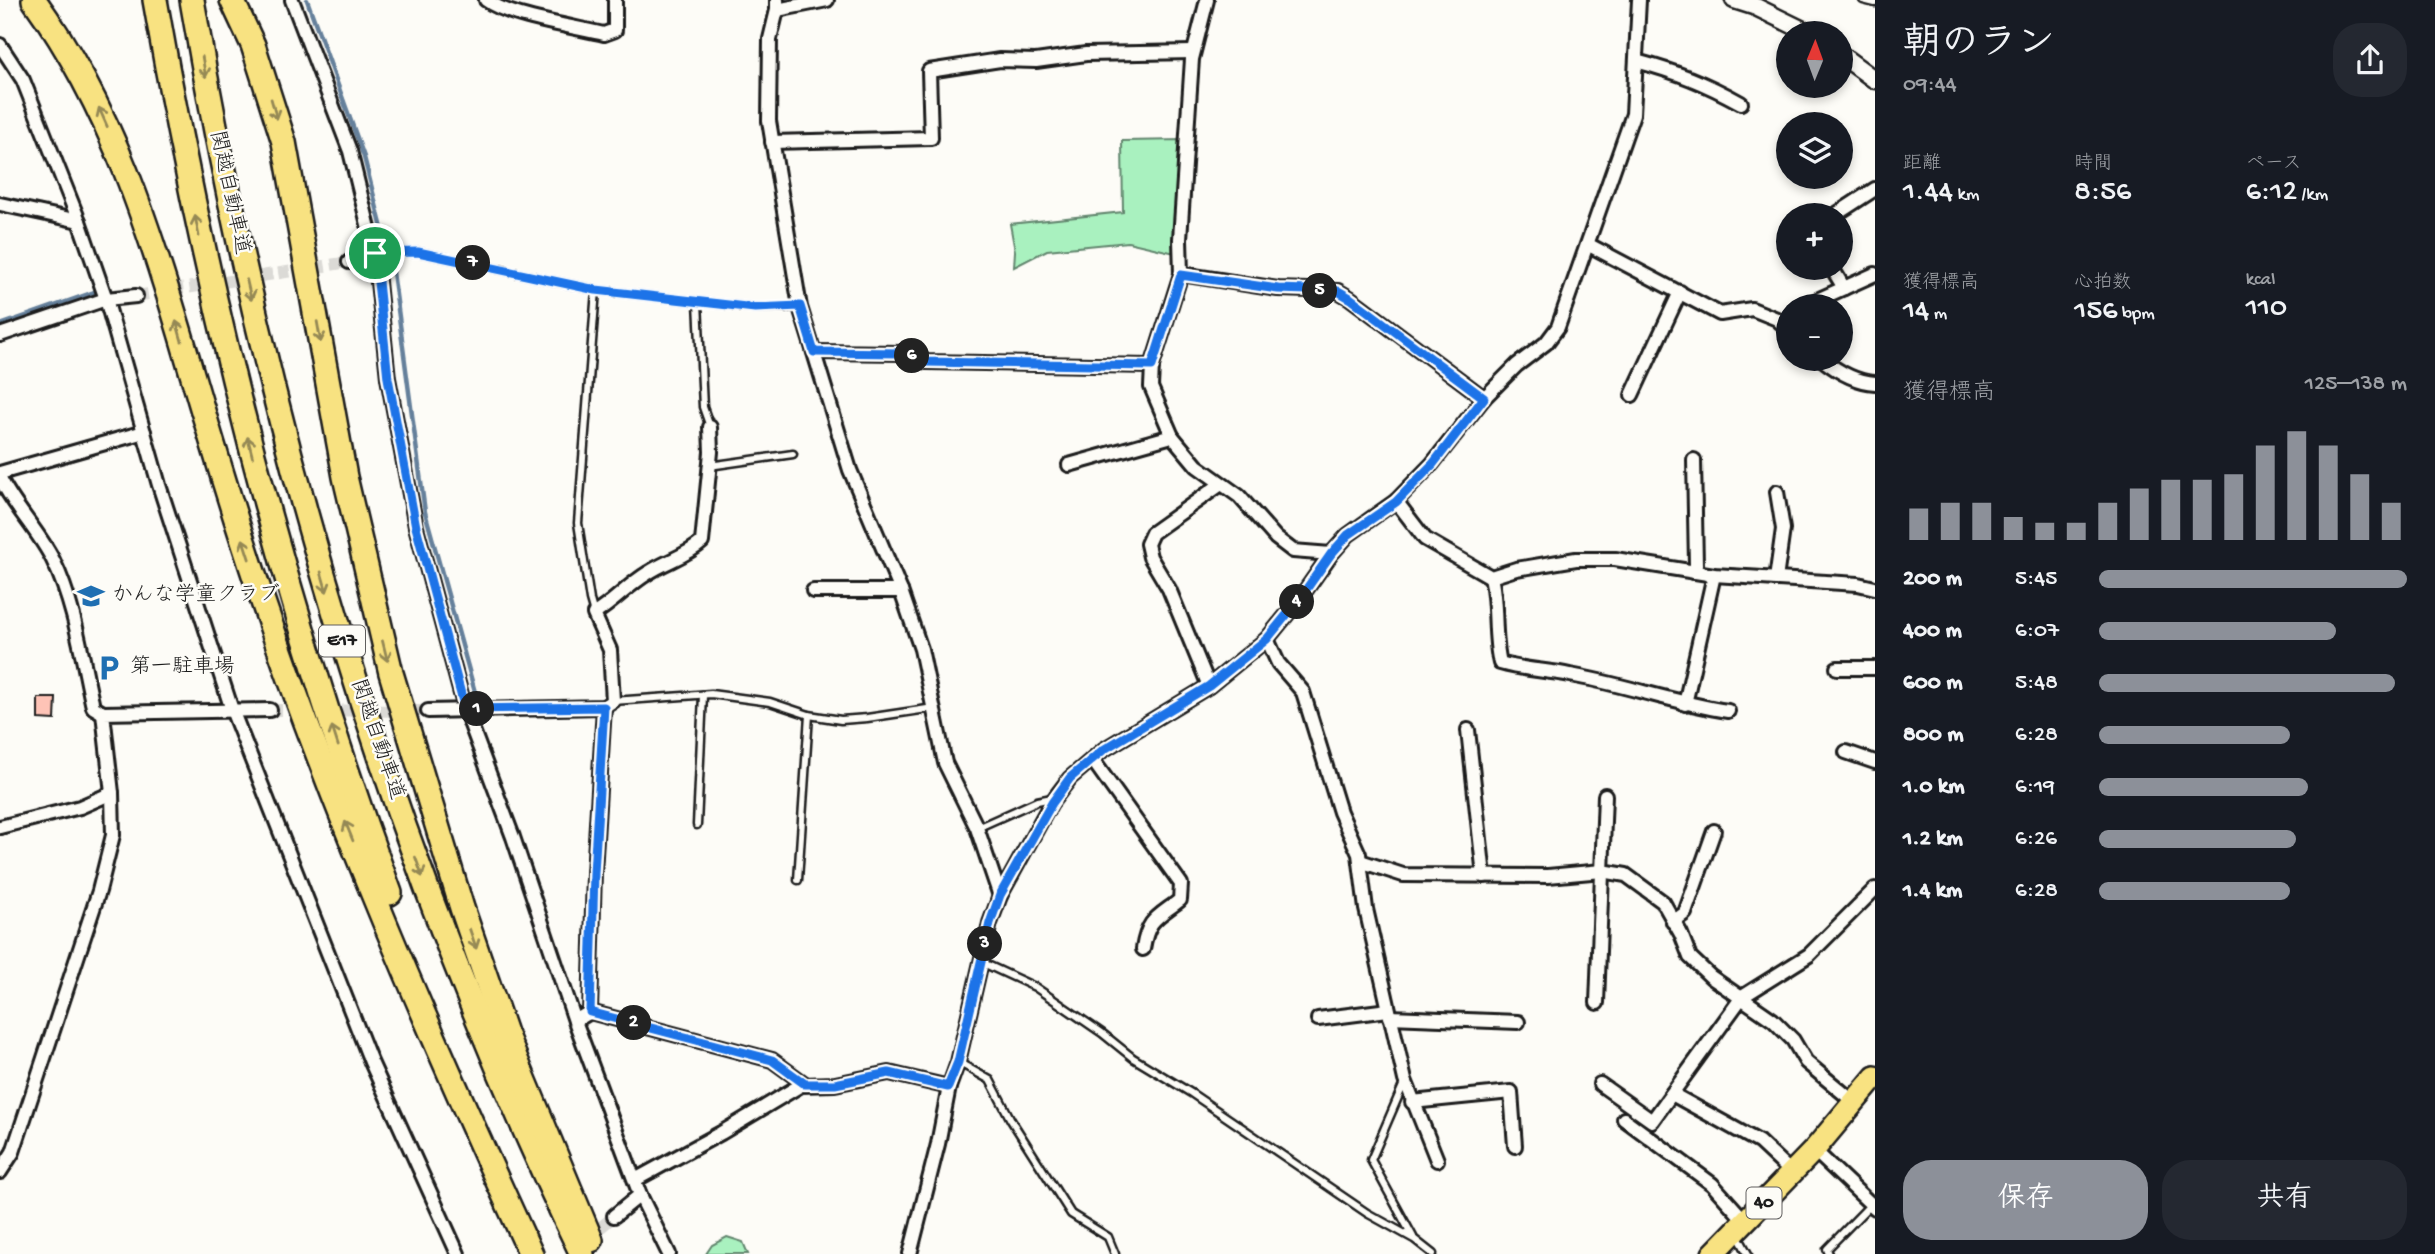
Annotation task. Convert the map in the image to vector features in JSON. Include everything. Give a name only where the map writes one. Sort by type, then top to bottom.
[{"type":"highway","points":[[34,0],[78,67],[122,159],[166,285],[258,589],[300,704],[342,816],[426,1020],[531,1254]]},
{"type":"highway","name":"関越自動車道","points":[[155,0],[178,133],[219,323],[261,491],[299,625],[335,736],[417,967],[471,1097],[542,1254]]},
{"type":"highway","name":"関越自動車道","points":[[192,0],[212,116],[257,327],[333,611],[389,781],[454,959],[498,1071],[582,1254]]},
{"type":"highway","points":[[232,0],[269,90],[284,142],[345,477],[370,589],[405,724],[505,1033],[596,1254]]},
{"type":"main road","name":"40","points":[[1713,1254],[1814,1150],[1875,1077]]},
{"type":"street","points":[[292,0],[351,151],[378,253],[388,378],[416,527],[465,709],[513,837],[575,1021],[640,1195],[669,1254]]},
{"type":"street","points":[[486,0],[492,5],[521,14],[604,34],[615,30],[615,0]]},
{"type":"street","points":[[827,0],[777,5],[770,38],[769,121],[800,306],[850,470],[901,591],[921,649],[945,763],[977,828],[1000,895]]},
{"type":"street","points":[[1207,0],[1193,52],[1180,239],[1181,275],[1152,366],[1151,387],[1172,436],[1197,466],[1239,496],[1276,538],[1293,551],[1331,554]]},
{"type":"street","points":[[910,1254],[938,1144],[948,1087],[958,1062],[990,923],[1000,895],[1056,797],[1070,778],[1103,750],[1209,686],[1267,639],[1348,535],[1396,502],[1433,464],[1484,398],[1517,365],[1546,342],[1558,327],[1633,114],[1639,0]]},
{"type":"street","points":[[1734,0],[1785,21]]},
{"type":"street","points":[[0,45],[23,80],[79,221],[106,299],[144,432],[232,710],[371,1062],[458,1254]]},
{"type":"street","points":[[772,142],[931,138],[929,71],[1000,60],[1035,61],[1086,54],[1193,52]]},
{"type":"street","points":[[1636,61],[1708,84],[1741,103]]},
{"type":"street","points":[[1853,64],[1875,80]]},
{"type":"street","points":[[1853,203],[1875,189]]},
{"type":"street","points":[[0,204],[79,221]]},
{"type":"street","points":[[1589,245],[1720,314],[1752,309],[1776,314]]},
{"type":"street","points":[[349,262],[378,253]]},
{"type":"street","points":[[1831,294],[1875,274]]},
{"type":"street","points":[[1181,275],[1278,289],[1338,291],[1484,398]]},
{"type":"street","points":[[1839,280],[1844,288]]},
{"type":"street","points":[[1632,395],[1680,292]]},
{"type":"street","points":[[0,335],[106,299],[136,296]]},
{"type":"street","points":[[814,352],[904,353],[927,362],[1152,366]]},
{"type":"street","points":[[1839,371],[1863,382],[1875,383]]},
{"type":"street","points":[[590,1012],[594,873],[609,704],[610,650],[594,614],[611,604],[628,586],[652,570],[695,549],[702,542],[710,427]]},
{"type":"street","points":[[144,432],[0,475],[10,500],[32,525],[53,560],[70,607],[93,707],[103,713],[270,710]]},
{"type":"street","points":[[1069,465],[1172,436]]},
{"type":"street","points":[[1694,460],[1694,572]]},
{"type":"street","points":[[1209,686],[1169,589],[1150,557],[1147,544],[1153,533],[1221,484]]},
{"type":"street","points":[[1776,579],[1783,529],[1777,492]]},
{"type":"street","points":[[1396,502],[1425,538],[1491,576],[1576,559],[1615,559],[1714,575],[1858,584],[1875,589]]},
{"type":"street","points":[[1685,704],[1714,575]]},
{"type":"street","points":[[1491,576],[1500,663],[1520,669],[1569,674],[1685,704],[1728,711]]},
{"type":"street","points":[[813,591],[901,591]]},
{"type":"street","points":[[1267,639],[1278,663],[1303,692],[1340,812],[1359,854],[1366,909],[1405,1080],[1437,1160]]},
{"type":"street","points":[[1837,668],[1875,668]]},
{"type":"street","points":[[428,711],[609,704]]},
{"type":"street","points":[[0,1172],[13,1152],[99,891],[113,835],[112,793],[103,713]]},
{"type":"street","points":[[1468,730],[1484,876]]},
{"type":"street","points":[[1846,752],[1875,762]]},
{"type":"street","points":[[1092,760],[1181,884],[1180,900],[1154,919],[1146,930],[1143,949]]},
{"type":"street","points":[[0,827],[80,807],[112,793]]},
{"type":"street","points":[[1597,1003],[1605,795]]},
{"type":"street","points":[[1674,922],[1685,912],[1714,831]]},
{"type":"street","points":[[1360,861],[1403,875],[1548,876],[1602,871],[1626,875],[1663,902],[1690,957],[1711,976],[1773,1020],[1793,1040],[1806,1062],[1854,1102]]},
{"type":"street","points":[[1600,1084],[1652,1121],[1742,997],[1809,956],[1875,889]]},
{"type":"street","points":[[575,1021],[590,1012],[772,1060],[805,1084]]},
{"type":"street","points":[[1318,1019],[1389,1013],[1518,1022]]},
{"type":"street","points":[[635,1180],[805,1084],[835,1084],[889,1073],[948,1087]]},
{"type":"street","points":[[1412,1102],[1511,1092],[1515,1146]]},
{"type":"street","points":[[1672,1094],[1759,1142],[1792,1173]]},
{"type":"street","points":[[1624,1119],[1712,1184],[1741,1227]]},
{"type":"street","points":[[1814,1150],[1873,1206]]},
{"type":"street","points":[[614,1216],[640,1195]]},
{"type":"lane","points":[[1863,0],[1875,3]]},
{"type":"lane","points":[[378,253],[418,252],[596,290],[755,308],[800,306]]},
{"type":"lane","points":[[594,614],[578,523],[596,290]]},
{"type":"lane","points":[[698,302],[703,407],[710,427]]},
{"type":"lane","points":[[709,466],[793,454]]},
{"type":"lane","points":[[609,704],[703,695],[770,702],[809,715],[841,720],[934,708]]},
{"type":"lane","points":[[697,825],[703,695]]},
{"type":"lane","points":[[798,880],[809,715]]},
{"type":"lane","points":[[977,828],[1037,801],[1056,797]]},
{"type":"lane","points":[[981,962],[1035,987],[1133,1058],[1191,1093],[1367,1213],[1414,1239],[1433,1254]]},
{"type":"lane","points":[[958,1062],[990,1080],[1011,1120],[1071,1213],[1108,1237],[1115,1254]]},
{"type":"lane","points":[[1405,1080],[1371,1160],[1414,1239]]},
{"type":"lane","points":[[1829,1254],[1827,1249],[1873,1206]]},
{"type":"lane","points":[[1741,1227],[1748,1254]]},
{"type":"green space","points":[[1184,140],[1175,253],[1128,242],[1047,250],[1014,267],[1015,251],[1010,224],[1123,212],[1122,141]]},
{"type":"green space","points":[[727,1237],[743,1242],[748,1254],[706,1254],[712,1245]]},
{"type":"building","points":[[38,698],[56,698],[55,720],[38,719]]},
{"type":"waterway","points":[[307,0],[364,157],[393,272],[425,512],[478,703]]},
{"type":"waterway","points":[[0,325],[94,292]]},
{"type":"tunnel","points":[[136,296],[349,262]]},
{"type":"tunnel","points":[[270,710],[428,711]]},
{"type":"tunnel","points":[[586,1240],[614,1216]]},
{"type":"place","name":"かんな学童クラブ","points":[[91,596]]},
{"type":"place","name":"第一駐車場","points":[[109,668]]},
{"type":"route","points":[[418,252],[596,290],[755,308],[800,306],[814,352],[904,353],[927,362],[1152,366],[1181,275],[1278,289],[1338,291],[1484,398],[1433,464],[1396,502],[1348,535],[1267,639],[1209,686],[1103,750],[1070,778],[1052,803],[1000,895],[990,923],[958,1062],[948,1087],[889,1073],[835,1084],[805,1084],[772,1060],[590,1012],[594,873],[604,707],[465,709],[416,527],[388,378],[375,253],[418,252]]}]
